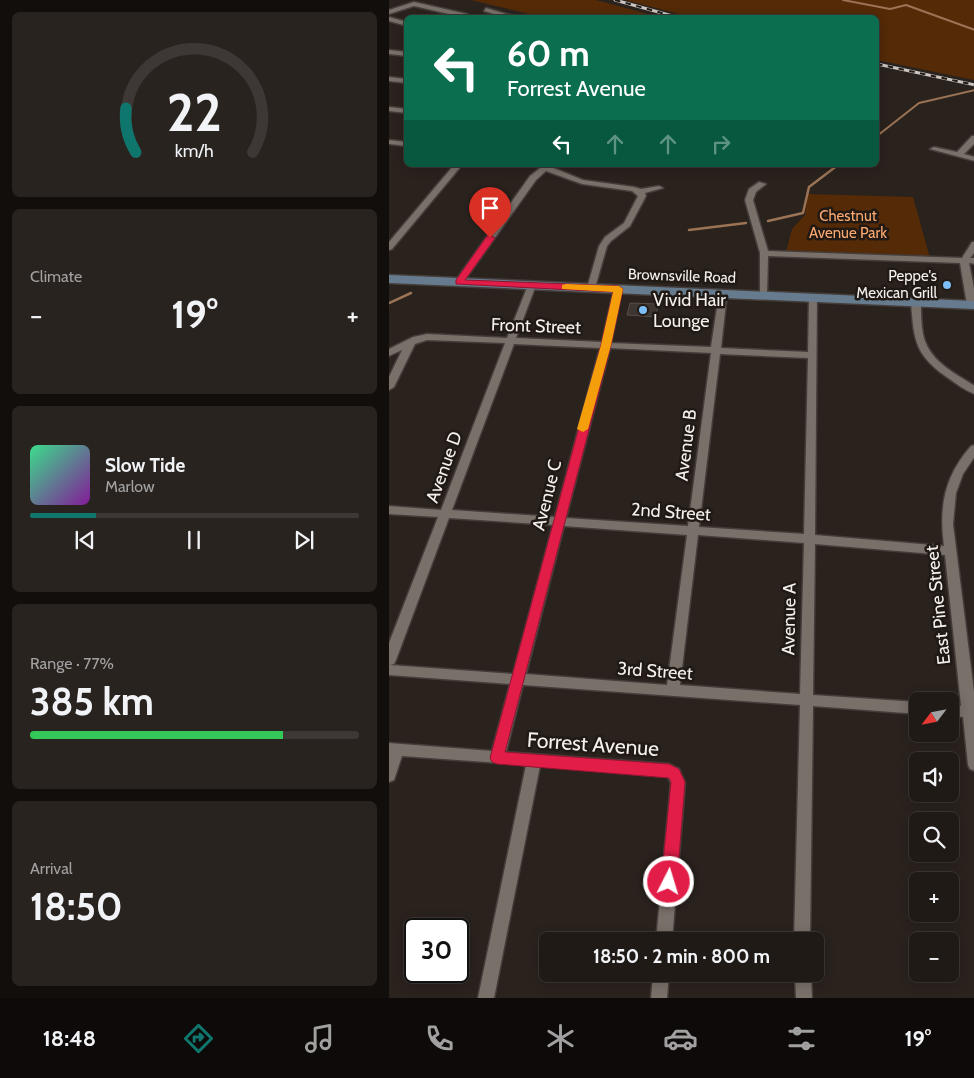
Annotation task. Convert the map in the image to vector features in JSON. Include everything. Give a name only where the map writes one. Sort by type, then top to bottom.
[{"type":"street","points":[[389,12],[403,6],[417,4],[463,15]]},
{"type":"street","points":[[486,10],[504,15]]},
{"type":"street","points":[[389,19],[404,23]]},
{"type":"street","points":[[389,52],[404,54]]},
{"type":"street","points":[[389,79],[404,81]]},
{"type":"street","points":[[389,109],[404,111]]},
{"type":"street","points":[[959,155],[974,138]]},
{"type":"street","points":[[389,142],[404,144]]},
{"type":"street","points":[[934,149],[974,159]]},
{"type":"street","points":[[389,248],[456,167]]},
{"type":"street","points":[[459,282],[533,178],[546,167]]},
{"type":"street","points":[[549,167],[582,182],[634,189],[640,192],[659,188]]},
{"type":"street","points":[[762,184],[752,191],[749,200],[764,253],[763,295]]},
{"type":"street","points":[[591,288],[603,246],[608,239],[627,224],[642,196],[640,192]]},
{"type":"street","points":[[973,305],[964,261],[974,244]]},
{"type":"street","points":[[764,253],[974,261]]},
{"type":"street","name":"Brownsville Road","points":[[389,279],[973,305]]},
{"type":"street","name":"Avenue D","points":[[389,660],[532,285]]},
{"type":"street","name":"Avenue C","points":[[497,758],[606,345],[619,289]]},
{"type":"street","name":"Avenue B","points":[[673,690],[723,294]]},
{"type":"street","name":"Avenue A","points":[[802,932],[814,298]]},
{"type":"street","points":[[916,302],[919,337],[925,352],[935,364],[974,391]]},
{"type":"street","name":"Front Street","points":[[389,353],[416,339],[427,337],[813,355]]},
{"type":"street","points":[[389,388],[410,343]]},
{"type":"street","name":"East Pine Street","points":[[974,448],[958,472],[951,489],[947,524],[974,765]]},
{"type":"street","name":"2nd Street","points":[[389,510],[811,539],[950,551]]},
{"type":"street","name":"3rd Street","points":[[389,670],[909,707]]},
{"type":"street","points":[[959,711],[967,712]]},
{"type":"street","points":[[389,776],[393,749]]},
{"type":"street","name":"Forrest Avenue","points":[[393,749],[669,770],[674,774],[678,782],[665,932]]},
{"type":"street","points":[[486,998],[534,761]]},
{"type":"street","points":[[659,998],[660,982]]},
{"type":"street","points":[[803,982],[803,998]]},
{"type":"green space","points":[[471,0],[596,0],[652,15],[533,15]]},
{"type":"green space","points":[[625,0],[974,0],[974,80],[879,60],[879,15],[682,15]]},
{"type":"green space","name":"Chestnut Avenue Park","points":[[808,194],[913,197],[930,258],[786,252],[792,229],[805,215]]},
{"type":"building","name":"Vivid Hair Lounge","points":[[630,303],[658,304],[656,317],[627,315]]},
{"type":"waterway","points":[[843,0],[890,9],[906,5],[975,30]]},
{"type":"waterway","points":[[879,134],[919,103],[975,90]]},
{"type":"waterway","points":[[768,221],[803,213],[809,187],[835,167]]},
{"type":"waterway","points":[[689,230],[746,223]]},
{"type":"waterway","points":[[389,303],[411,293]]},
{"type":"railway","points":[[615,0],[669,15]]},
{"type":"railway","points":[[879,64],[975,85]]},
{"type":"slow traffic","points":[[566,287],[619,289],[583,429]]},
{"type":"place","name":"Peppe's Mexican Grill","points":[[947,285]]},
{"type":"place","name":"Vivid Hair Lounge","points":[[643,310]]},
{"type":"route","points":[[490,238],[459,282],[619,289],[606,345],[577,449],[497,758],[669,770],[678,779],[678,782],[669,882]]}]
